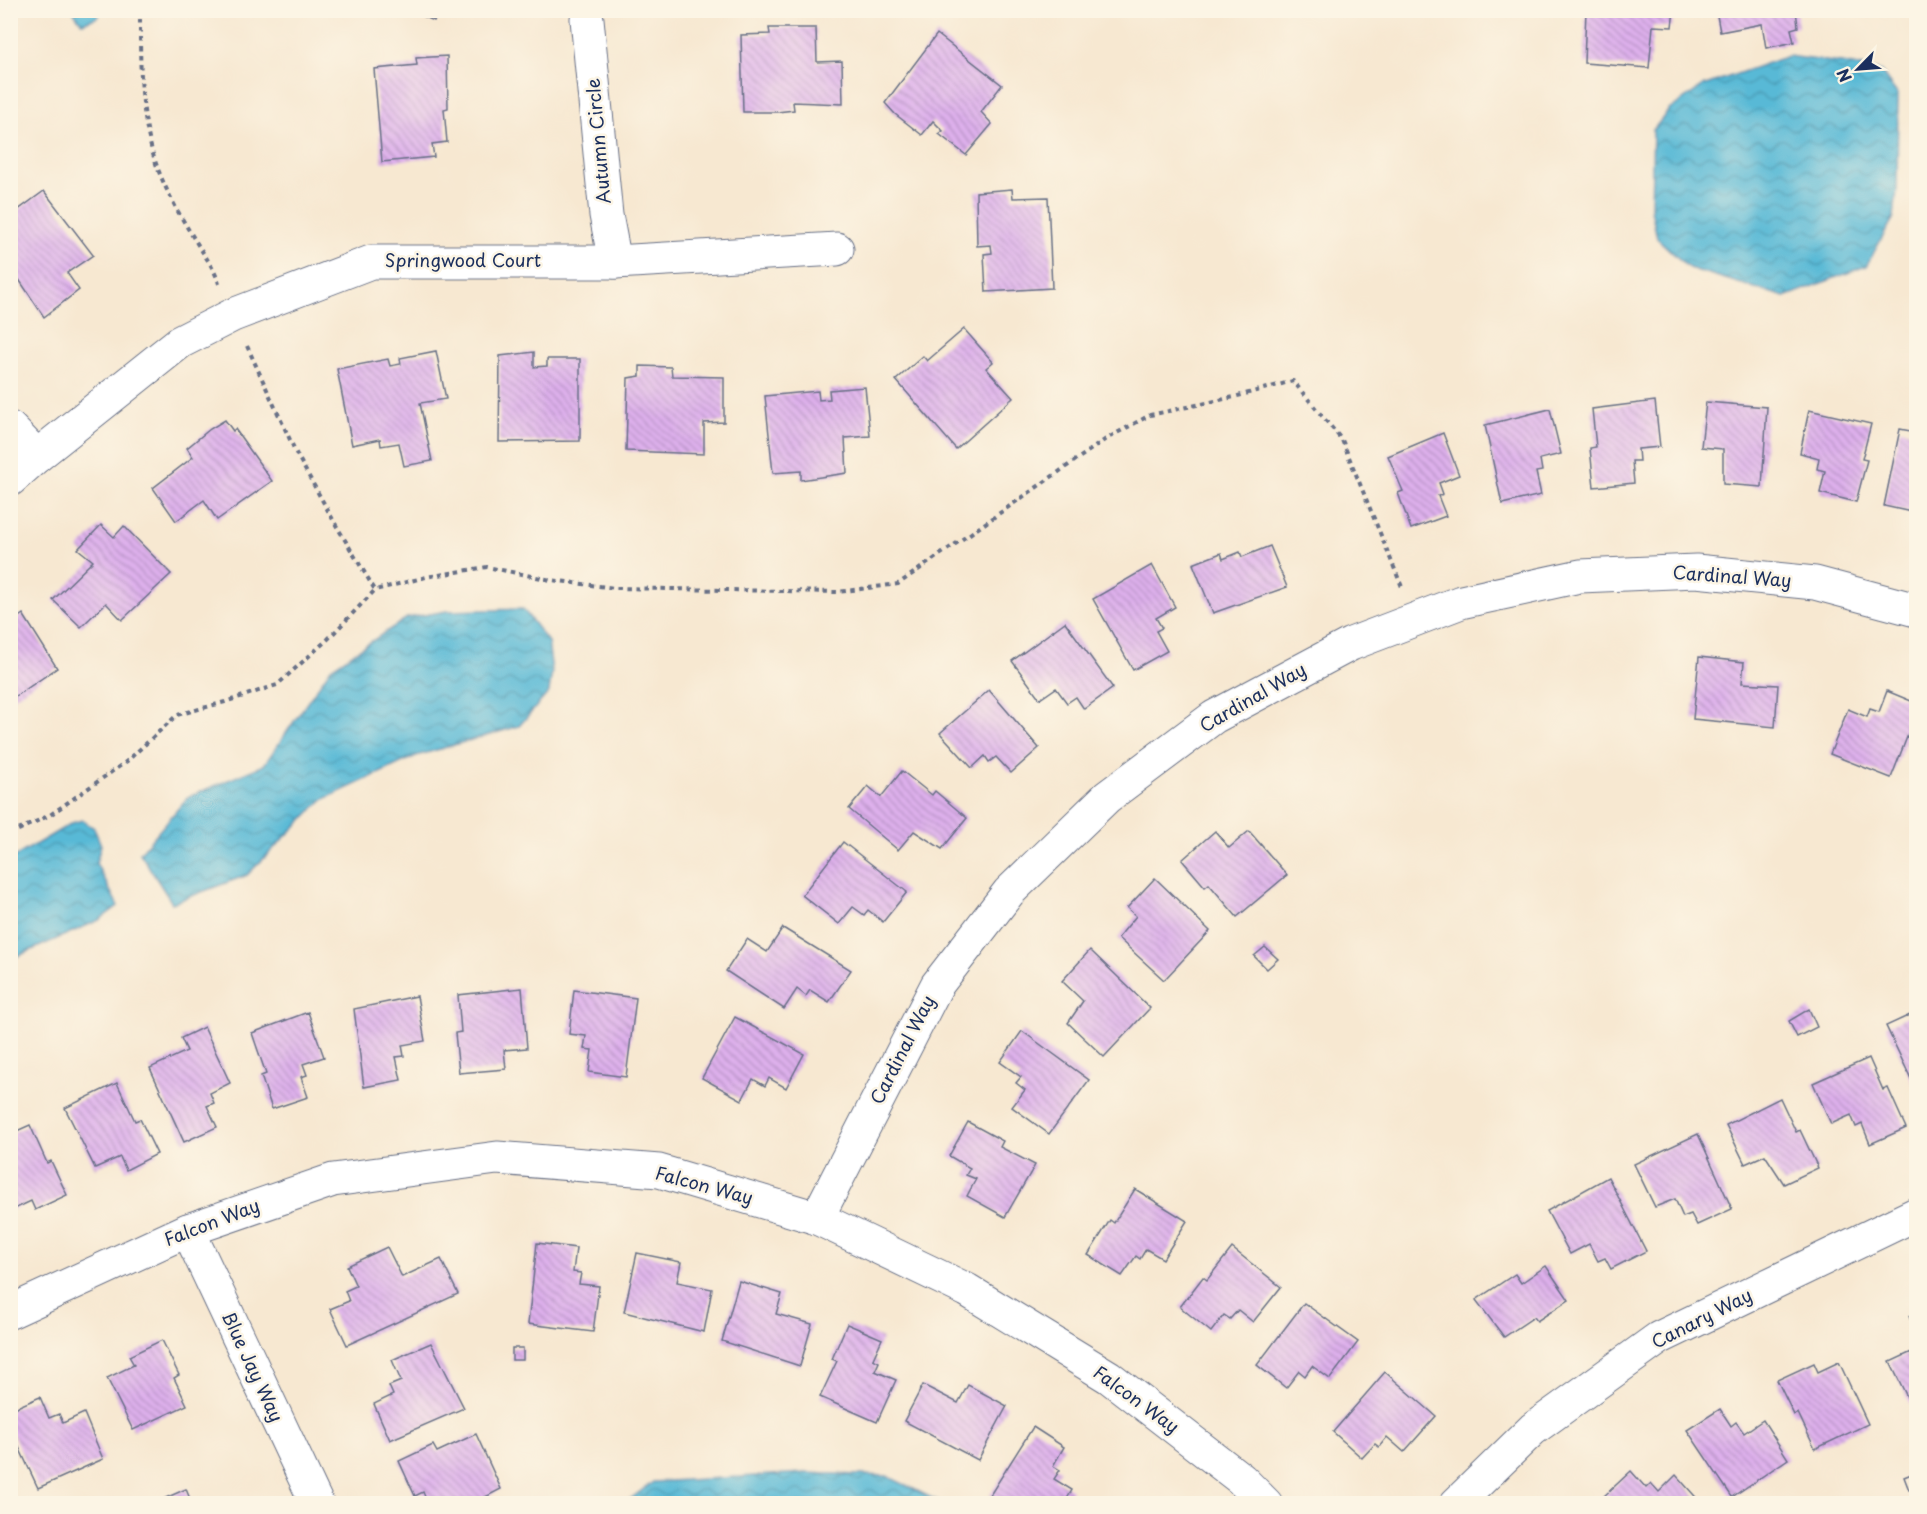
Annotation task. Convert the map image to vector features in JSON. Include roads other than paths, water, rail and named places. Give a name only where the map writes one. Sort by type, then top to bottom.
[{"type":"street","name":"Autumn Circle","points":[[587,19],[606,215],[615,262]]},
{"type":"street","name":"Springwood Court","points":[[10,480],[180,342],[233,315],[371,262],[615,262],[837,249]]},
{"type":"street","points":[[10,428],[37,456]]},
{"type":"street","name":"Cardinal Way","points":[[817,1218],[937,985],[1010,892],[1107,797],[1214,717],[1351,644],[1461,602],[1580,576],[1696,571],[1815,583],[1917,610]]},
{"type":"street","name":"Falcon Way","points":[[10,1312],[188,1230],[333,1180],[497,1158],[659,1171],[817,1218],[967,1290],[1109,1377],[1241,1479],[1266,1503]]},
{"type":"street","name":"Canary Way","points":[[1456,1503],[1533,1429],[1659,1338],[1917,1214]]},
{"type":"street","name":"Blue Jay Way","points":[[188,1230],[317,1503]]},
{"type":"water","points":[[73,11],[99,11],[98,17],[82,23]]},
{"type":"water","points":[[1788,56],[1880,71],[1898,95],[1897,190],[1894,217],[1866,266],[1785,297],[1689,268],[1657,238],[1651,209],[1653,130],[1669,110],[1703,86]]},
{"type":"water","points":[[523,609],[548,642],[552,671],[549,692],[519,726],[416,756],[322,800],[247,875],[172,903],[140,853],[188,797],[264,765],[331,668],[407,618],[447,611]]},
{"type":"water","points":[[82,820],[94,828],[101,845],[96,863],[118,906],[99,920],[11,959],[11,859],[72,823]]},
{"type":"water","points":[[805,1473],[887,1476],[942,1503],[625,1503],[653,1482]]}]
